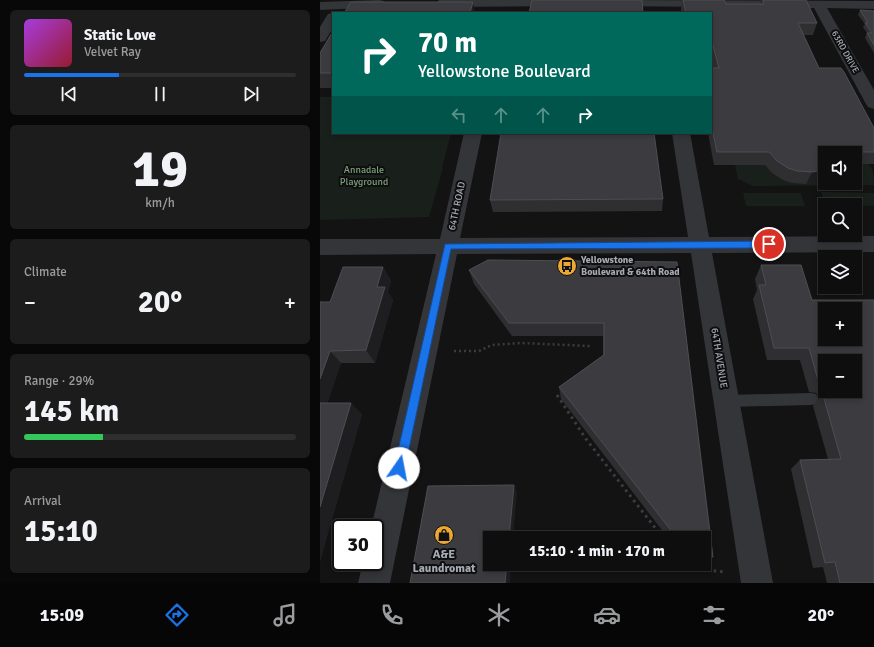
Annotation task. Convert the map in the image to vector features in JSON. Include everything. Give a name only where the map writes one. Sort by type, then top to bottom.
[{"type":"street","points":[[427,4],[501,5],[577,2]]},
{"type":"street","points":[[600,2],[660,5],[818,2],[874,5]]},
{"type":"street","name":"63RD DRIVE","points":[[818,2],[874,104]]},
{"type":"street","points":[[320,6],[338,9],[388,4]]},
{"type":"street","points":[[320,38],[332,19]]},
{"type":"street","name":"64TH ROAD","points":[[374,583],[473,134]]},
{"type":"street","name":"64TH AVENUE","points":[[681,134],[757,583]]},
{"type":"street","points":[[320,246],[874,244]]},
{"type":"lane","points":[[726,401],[811,399]]},
{"type":"path","points":[[454,351],[479,351],[492,345],[521,343],[590,346]]},
{"type":"path","points":[[557,395],[586,438],[658,531]]},
{"type":"path","points":[[711,570],[724,572]]},
{"type":"green space","name":"Annadale Playground","points":[[320,97],[332,97],[332,134],[451,134],[429,217],[320,220]]},
{"type":"green space","points":[[818,155],[818,185],[753,186],[738,179],[734,159]]},
{"type":"green space","points":[[862,160],[868,164],[872,170],[874,185],[862,185]]},
{"type":"green space","points":[[821,192],[874,193],[874,206],[862,206],[862,198],[823,198]]},
{"type":"green space","points":[[743,193],[801,193],[805,206],[746,206]]},
{"type":"building","points":[[532,0],[642,0],[643,12],[529,12]]},
{"type":"building","points":[[683,0],[724,0],[726,4],[764,4],[763,0],[806,0],[817,23],[798,23],[819,68],[841,68],[844,72],[874,128],[874,152],[862,152],[862,146],[818,146],[818,171],[812,172],[797,171],[788,168],[777,161],[769,152],[717,152],[712,128],[712,68],[719,68],[712,42],[712,12],[686,12]]},
{"type":"building","points":[[351,2],[473,2],[470,12],[345,12]]},
{"type":"building","points":[[860,10],[874,11],[874,45],[867,33],[872,33],[865,23],[868,23]]},
{"type":"building","points":[[332,33],[332,73],[320,73],[320,53]]},
{"type":"building","points":[[501,134],[654,134],[663,199],[490,200]]},
{"type":"building","points":[[488,260],[677,262],[710,531],[672,531],[559,387],[604,355],[604,323],[509,323],[469,270]]},
{"type":"building","points":[[761,265],[801,265],[812,300],[874,300],[874,583],[840,583],[835,562],[825,563],[800,460],[841,459],[824,398],[862,398],[862,354],[818,354],[818,380],[809,348],[774,348],[759,285],[766,285]]},
{"type":"building","points":[[343,267],[383,267],[377,287],[385,287],[366,350],[330,351],[320,379],[320,302],[330,302]]},
{"type":"building","points":[[320,403],[351,403],[320,507]]},
{"type":"building","points":[[514,485],[510,531],[483,531],[483,571],[506,571],[505,583],[410,583],[428,486]]},
{"type":"building","points":[[711,541],[713,557],[711,557]]},
{"type":"place","name":"Yellowstone Boulevard & 64th Road","points":[[567,266]]},
{"type":"place","name":"A&E Laundromat","points":[[444,535]]},
{"type":"route","points":[[399,468],[448,246],[769,244]]}]
